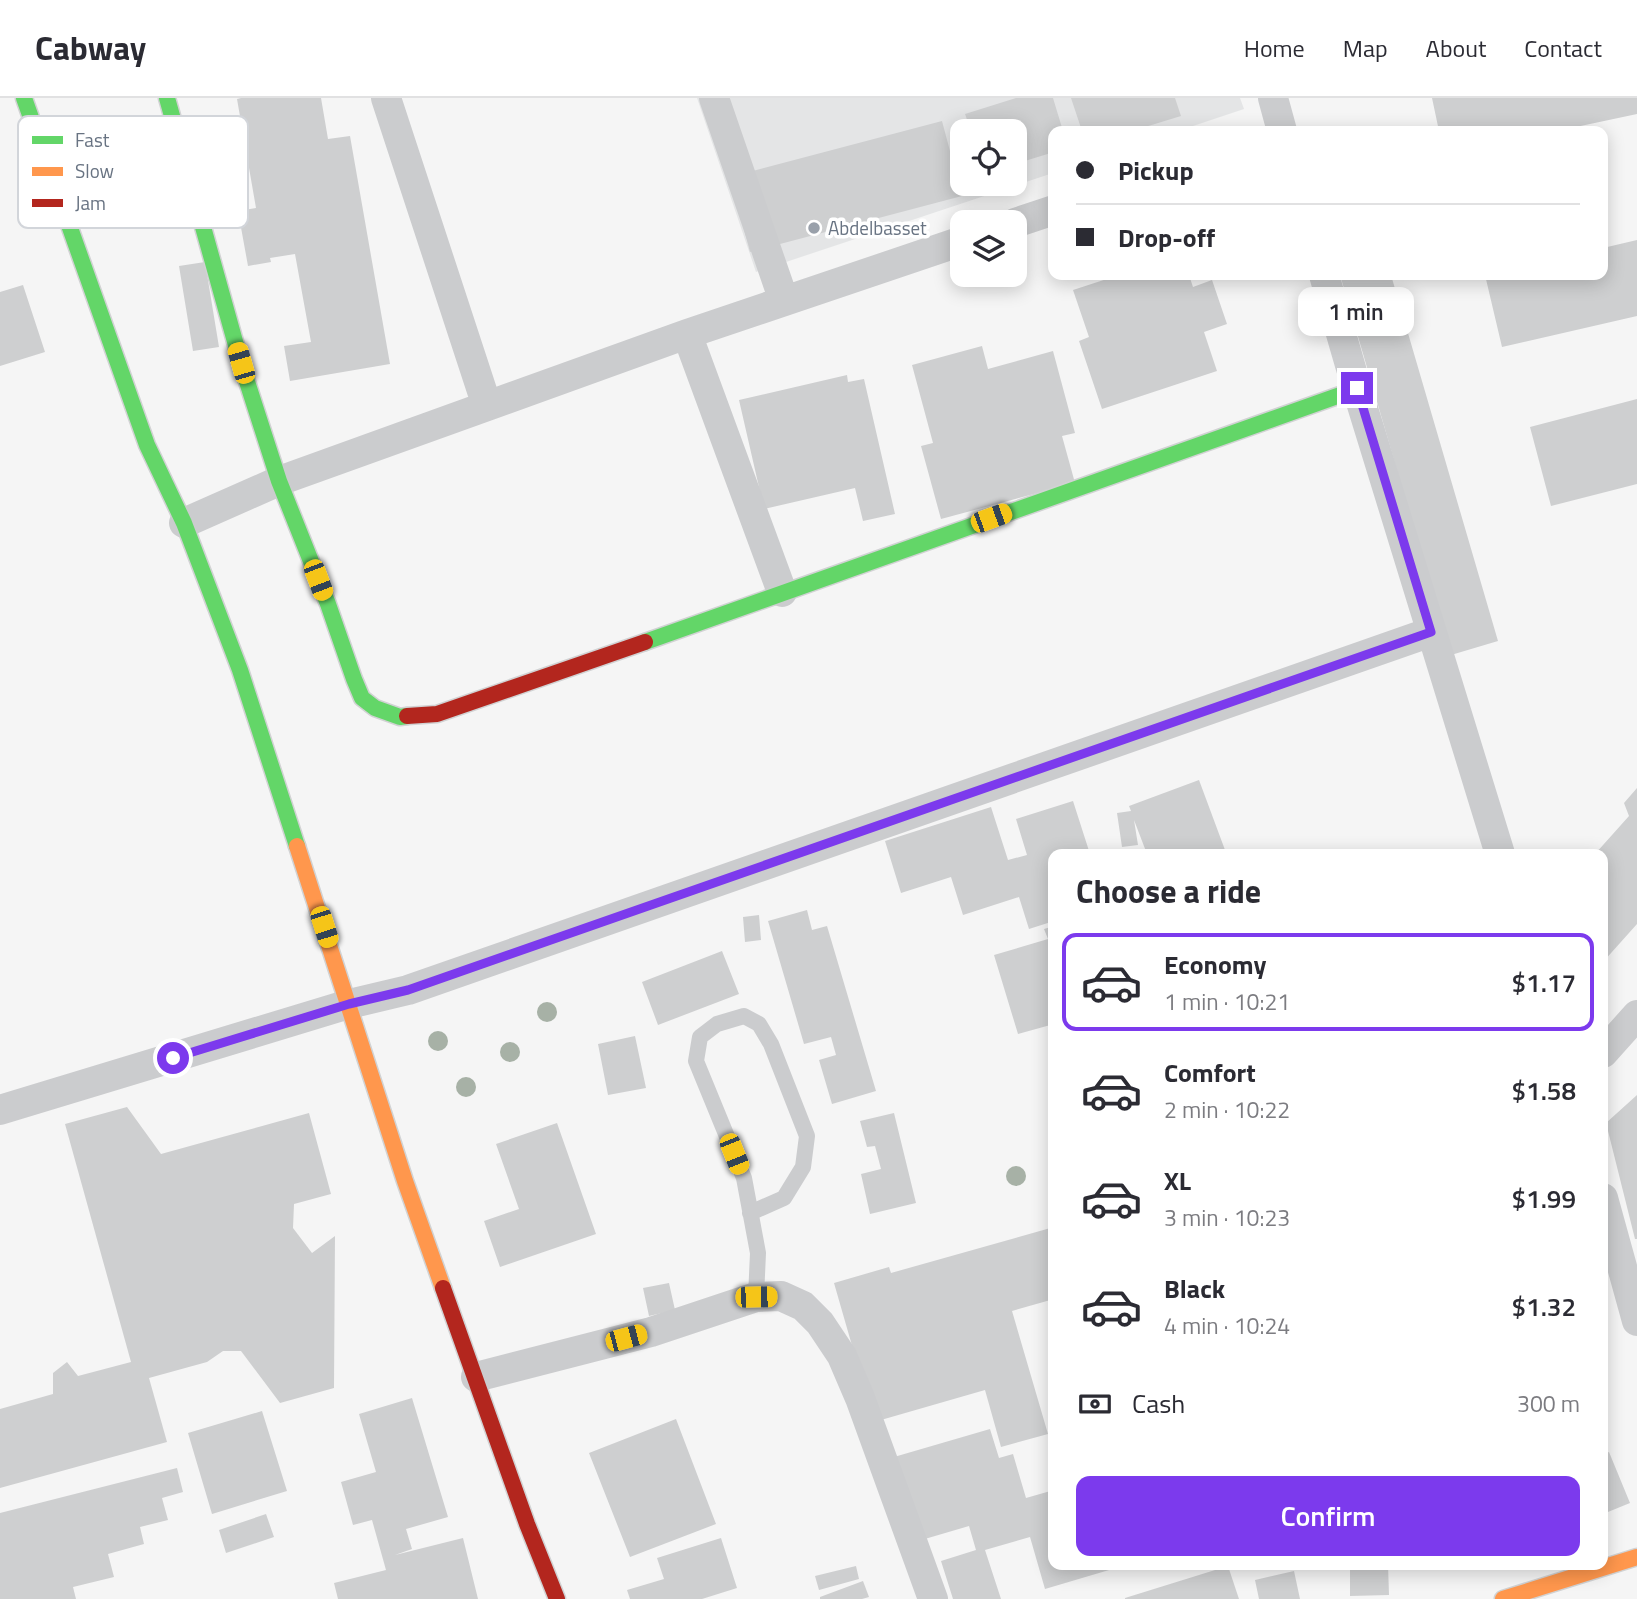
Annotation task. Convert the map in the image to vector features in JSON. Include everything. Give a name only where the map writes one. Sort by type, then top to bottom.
[{"type":"street","points":[[24,98],[30,116]]},
{"type":"street","points":[[167,98],[172,116]]},
{"type":"street","points":[[386,98],[487,406]]},
{"type":"street","points":[[714,98],[784,301]]},
{"type":"street","points":[[1273,98],[1281,126]]},
{"type":"street","points":[[1027,219],[1048,212]]},
{"type":"street","points":[[70,228],[147,445],[184,523],[240,670],[405,1181],[527,1524],[557,1599]]},
{"type":"street","points":[[202,228],[279,481],[354,679],[362,698],[375,708],[400,717],[437,714],[507,691],[1357,388]]},
{"type":"street","points":[[184,523],[279,481],[687,334],[950,244]]},
{"type":"street","points":[[1325,280],[1498,849]]},
{"type":"street","points":[[687,334],[782,592]]},
{"type":"street","points":[[0,1110],[349,1004],[408,990],[1431,632]]},
{"type":"street","points":[[1608,1047],[1637,1015]]},
{"type":"street","points":[[1608,1216],[1637,1321]]},
{"type":"street","points":[[476,1377],[651,1332],[756,1297],[781,1296],[803,1306],[820,1323],[842,1356],[860,1398],[933,1599]]},
{"type":"street","points":[[1608,1566],[1637,1557]]},
{"type":"street","points":[[1503,1599],[1596,1570]]},
{"type":"lane","points":[[750,1213],[784,1198],[803,1167],[807,1136],[771,1044],[759,1024],[744,1016],[717,1024],[700,1037],[696,1061],[744,1178],[750,1213],[758,1253],[756,1297]]},
{"type":"shaded area","name":"Abdelbasset","points":[[697,98],[1240,98],[1244,109],[1193,126],[1048,126],[1048,175],[1027,182],[1027,119],[950,119],[950,196],[984,196],[756,272]]},
{"type":"building","points":[[321,98],[328,139],[350,136],[390,364],[290,381],[284,346],[311,342],[295,254],[270,258],[271,262],[248,266],[241,228],[248,228],[248,209],[256,208],[248,162],[248,116],[240,116],[237,99]]},
{"type":"building","points":[[1016,98],[1053,98],[1061,126],[1048,126],[1048,154],[1027,160],[1027,119],[967,119],[965,114]]},
{"type":"building","points":[[1071,98],[1175,98],[1181,116],[1148,126],[1080,126]]},
{"type":"building","points":[[1432,98],[1637,98],[1637,114],[1581,126],[1438,126]]},
{"type":"building","points":[[942,121],[950,151],[950,196],[962,196],[750,252],[730,177]]},
{"type":"building","points":[[1637,240],[1637,316],[1502,347],[1486,280],[1608,280],[1608,247]]},
{"type":"building","points":[[205,262],[219,347],[193,351],[179,266]]},
{"type":"building","points":[[1104,280],[1191,280],[1193,287],[1212,280],[1227,324],[1204,332],[1217,371],[1102,409],[1079,341],[1089,337],[1073,290]]},
{"type":"building","points":[[1341,280],[1392,280],[1498,641],[1451,655]]},
{"type":"building","points":[[23,285],[45,352],[0,366],[0,292]]},
{"type":"building","points":[[982,346],[988,369],[1053,351],[1075,433],[1062,436],[1075,483],[941,519],[921,446],[933,443],[912,365]]},
{"type":"building","points":[[847,375],[848,382],[864,379],[895,514],[863,521],[855,488],[764,509],[739,400]]},
{"type":"building","points":[[1637,399],[1637,484],[1551,506],[1530,427]]},
{"type":"building","points":[[1199,780],[1225,849],[1145,849],[1134,820],[1138,845],[1122,847],[1117,813],[1131,811],[1129,806]]},
{"type":"building","points":[[1637,788],[1637,924],[1608,956],[1608,849],[1599,849],[1629,816],[1624,803]]},
{"type":"building","points":[[1073,801],[1088,849],[1048,849],[1048,923],[1029,929],[1019,897],[963,915],[951,877],[901,893],[885,841],[991,807],[1008,860],[1027,855],[1016,819]]},
{"type":"building","points":[[807,910],[812,930],[827,926],[876,1091],[832,1104],[819,1060],[836,1055],[831,1037],[804,1044],[768,921]]},
{"type":"building","points":[[759,915],[761,940],[745,942],[743,917]]},
{"type":"building","points":[[1048,939],[1048,1026],[1018,1034],[994,955]]},
{"type":"building","points":[[722,951],[739,994],[658,1025],[642,982]]},
{"type":"building","points":[[635,1036],[646,1088],[608,1095],[598,1044]]},
{"type":"building","points":[[1637,1095],[1637,1239],[1608,1131],[1608,1121]]},
{"type":"building","points":[[127,1107],[161,1154],[309,1113],[331,1194],[294,1204],[293,1228],[312,1253],[335,1236],[334,1388],[280,1403],[241,1351],[223,1351],[207,1362],[149,1378],[167,1442],[0,1488],[0,1409],[53,1394],[53,1373],[67,1362],[78,1376],[131,1362],[65,1124]]},
{"type":"building","points":[[894,1113],[916,1203],[870,1214],[861,1174],[881,1169],[875,1146],[867,1147],[860,1121]]},
{"type":"building","points":[[557,1123],[596,1234],[500,1267],[484,1221],[519,1209],[496,1144]]},
{"type":"building","points":[[1048,1229],[1048,1301],[1012,1311],[1048,1434],[1001,1447],[985,1390],[874,1422],[834,1283],[889,1267],[891,1273]]},
{"type":"building","points":[[669,1283],[675,1310],[649,1316],[643,1288]]},
{"type":"building","points":[[412,1398],[448,1517],[406,1529],[412,1549],[395,1555],[463,1538],[478,1599],[338,1599],[334,1583],[386,1570],[372,1520],[353,1525],[341,1482],[376,1472],[359,1414]]},
{"type":"building","points":[[262,1411],[287,1491],[212,1514],[188,1433]]},
{"type":"building","points":[[676,1419],[716,1524],[630,1557],[589,1453]]},
{"type":"building","points":[[990,1429],[999,1458],[1013,1454],[1026,1498],[1048,1492],[1048,1570],[1109,1570],[1045,1589],[1030,1537],[985,1550],[1001,1599],[953,1599],[941,1561],[976,1550],[969,1526],[918,1541],[894,1457]]},
{"type":"building","points":[[1608,1452],[1630,1503],[1608,1512]]},
{"type":"building","points":[[177,1468],[183,1492],[162,1498],[168,1520],[140,1527],[144,1544],[108,1554],[114,1577],[73,1587],[76,1599],[0,1599],[0,1513]]},
{"type":"building","points":[[266,1514],[274,1537],[226,1553],[219,1530]]},
{"type":"building","points":[[721,1538],[737,1588],[702,1599],[630,1599],[627,1590],[664,1579],[657,1558]]},
{"type":"building","points":[[856,1566],[859,1579],[819,1590],[815,1576]]},
{"type":"building","points":[[1215,1570],[1229,1570],[1239,1599],[1125,1599]]},
{"type":"building","points":[[1350,1570],[1388,1570],[1389,1595],[1350,1596]]},
{"type":"building","points":[[1294,1571],[1300,1599],[1259,1599],[1255,1580]]},
{"type":"building","points":[[863,1581],[869,1597],[820,1599],[820,1597]]},
{"type":"traffic: fast","points":[[24,98],[30,116]]},
{"type":"traffic: fast","points":[[167,98],[172,116]]},
{"type":"traffic: fast","points":[[70,228],[147,445],[184,523],[240,670],[297,846]]},
{"type":"traffic: fast","points":[[203,228],[241,363],[279,481],[328,604],[354,679],[362,698],[375,708],[400,717],[407,716]]},
{"type":"traffic: fast","points":[[645,642],[1357,389]]},
{"type":"traffic: slow","points":[[297,846],[405,1181],[443,1288]]},
{"type":"traffic: slow","points":[[1608,1566],[1637,1557]]},
{"type":"traffic: slow","points":[[1503,1599],[1596,1570]]},
{"type":"traffic: jam","points":[[407,716],[437,714],[645,642]]},
{"type":"traffic: jam","points":[[443,1288],[527,1524],[557,1599]]},
{"type":"place","name":"Abdelbasset","points":[[814,228]]},
{"type":"route","points":[[173,1058],[349,1004],[408,990],[1431,632],[1357,388]]}]
